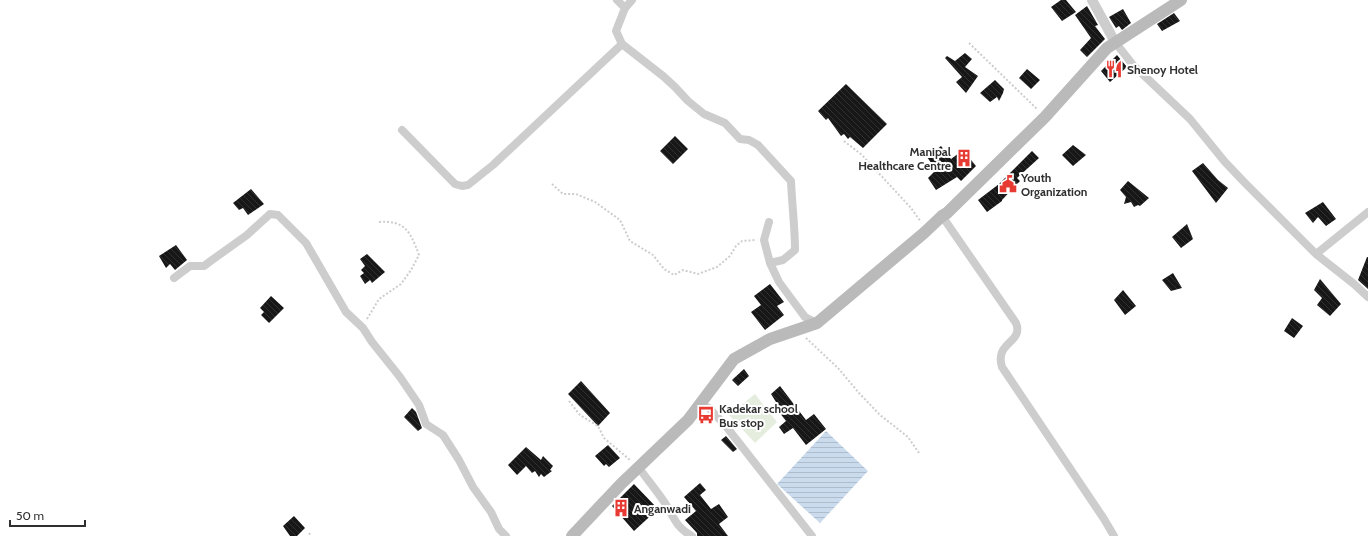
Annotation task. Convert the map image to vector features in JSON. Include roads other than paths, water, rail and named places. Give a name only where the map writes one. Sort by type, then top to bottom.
[{"type":"main road","points":[[572,536],[688,420],[734,359],[770,339],[817,323],[942,216],[948,213],[1045,117],[1107,48],[1181,0]]},
{"type":"street","points":[[617,0],[625,8]]},
{"type":"street","points":[[632,0],[625,8],[616,31],[622,44],[663,76],[693,106],[704,114],[725,123],[740,139],[749,140],[758,145],[791,182],[795,250],[783,260],[770,263]]},
{"type":"street","points":[[1092,0],[1115,42],[1133,65],[1190,119],[1225,162],[1316,254],[1360,288],[1368,297]]},
{"type":"street","points":[[402,130],[455,184],[462,186],[468,185],[493,165],[622,44]]},
{"type":"street","points":[[1316,254],[1368,212]]},
{"type":"street","points":[[174,278],[190,266],[204,266],[247,235],[270,214],[278,215],[306,243],[346,312],[363,328],[372,342],[400,377],[419,405],[426,424],[443,435],[453,449],[473,487],[491,512],[499,529],[506,536]]},
{"type":"street","points":[[942,216],[1018,327],[1016,336],[1002,350],[1000,355],[1002,367],[1114,536]]},
{"type":"street","points":[[769,222],[764,240],[770,263],[779,282],[805,317],[817,323]]},
{"type":"street","points":[[700,404],[709,408],[725,425],[812,536]]},
{"type":"street","points":[[639,468],[666,503],[684,532],[690,535]]},
{"type":"water","points":[[826,431],[868,471],[820,523],[777,484]]},
{"type":"place","name":"Shenoy Hotel","points":[[1114,69]]},
{"type":"place","name":"Manipal Healthcare Centre","points":[[964,158]]},
{"type":"place","name":"Youth Organization","points":[[1008,184]]},
{"type":"place","name":"Kadekar school Bus stop","points":[[706,415]]},
{"type":"place","name":"Anganwadi","points":[[621,508]]}]
